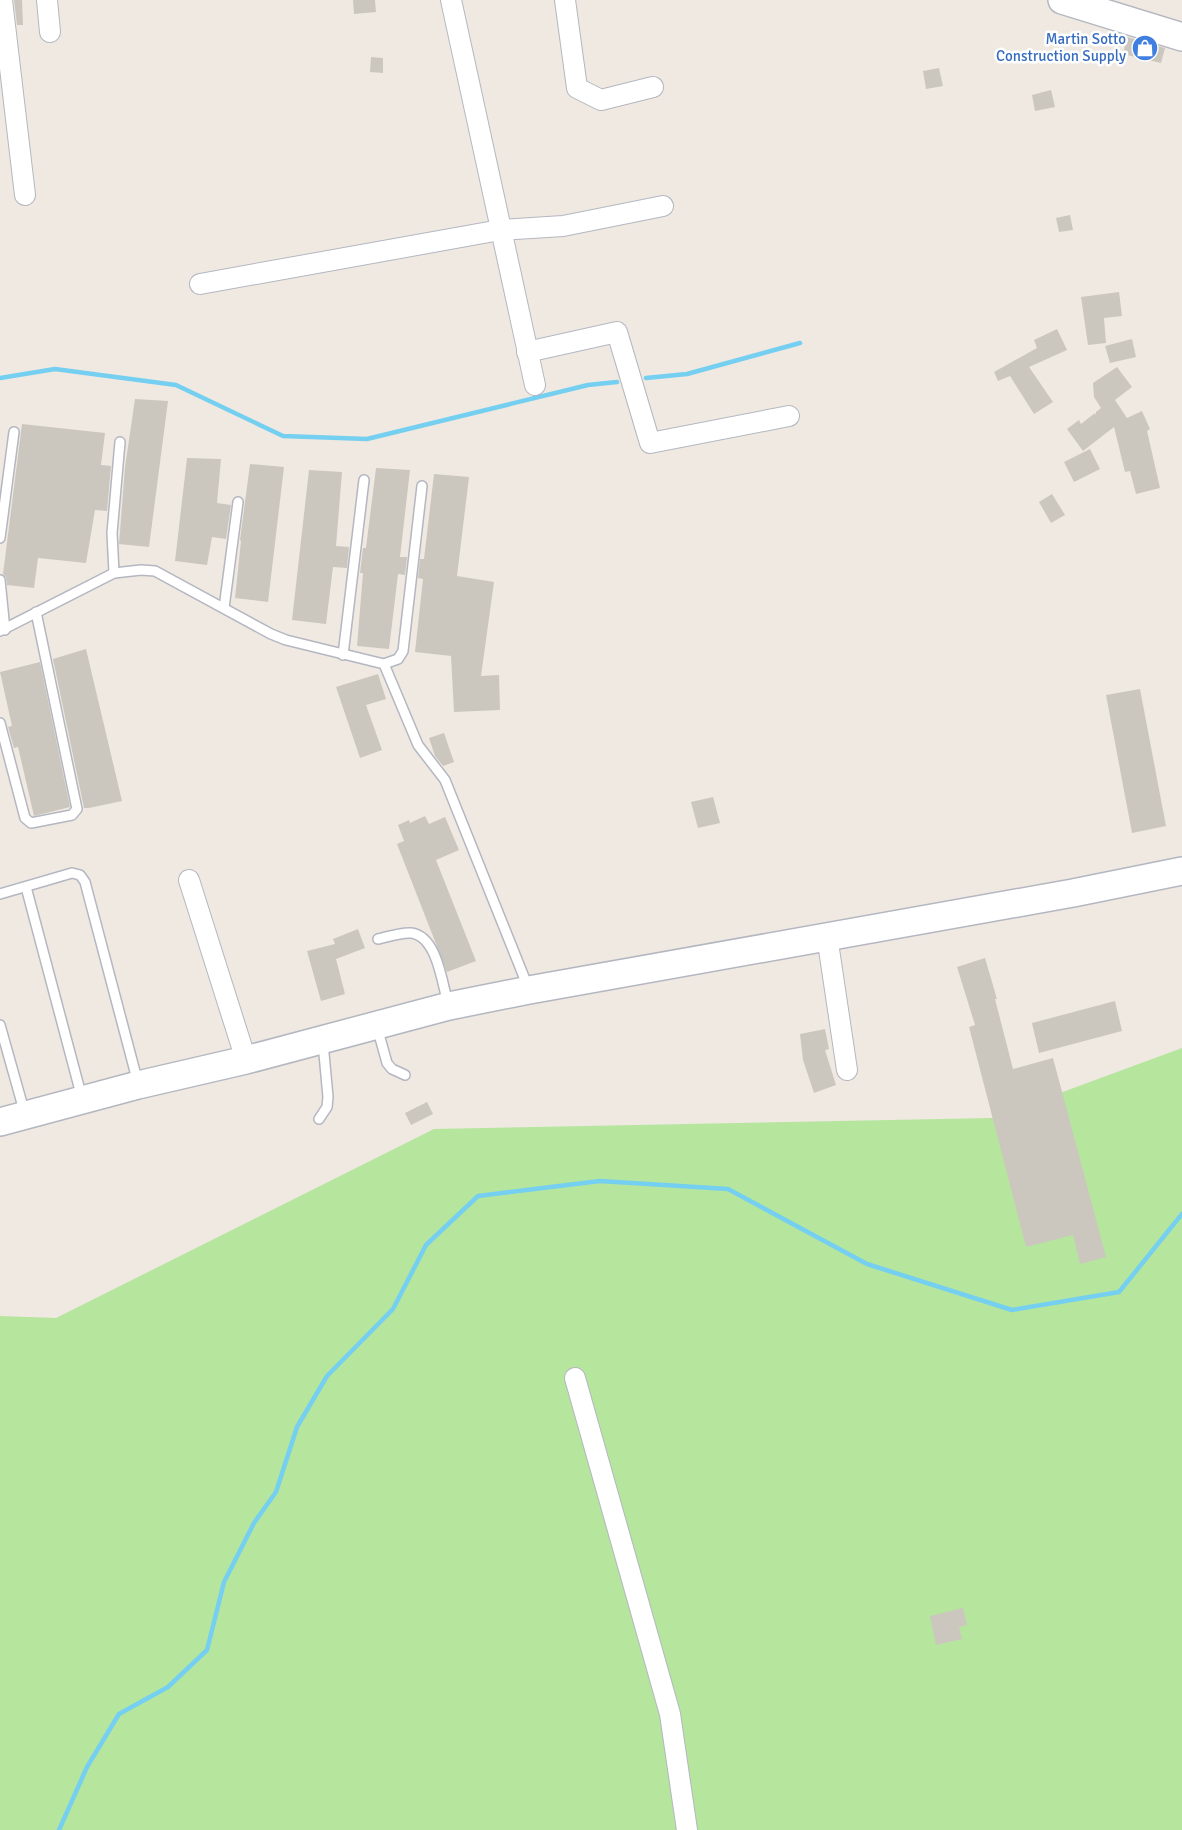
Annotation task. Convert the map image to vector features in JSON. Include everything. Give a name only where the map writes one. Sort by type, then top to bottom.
[{"type":"street","points":[[2,0],[25,195]]},
{"type":"street","points":[[47,0],[50,32]]},
{"type":"street","points":[[452,0],[535,385]]},
{"type":"street","points":[[564,0],[577,88],[601,100],[653,87]]},
{"type":"street","points":[[1062,0],[1182,37]]},
{"type":"street","points":[[200,284],[500,230],[563,226],[663,206]]},
{"type":"street","points":[[527,352],[617,332],[650,442],[789,416]]},
{"type":"street","points":[[13,1119],[449,1006],[1073,893],[1182,870]]},
{"type":"street","points":[[189,880],[246,1060]]},
{"type":"street","points":[[827,936],[847,1070]]},
{"type":"street","points":[[574,1378],[670,1714],[687,1830]]},
{"type":"lane","points":[[0,538],[15,432]]},
{"type":"lane","points":[[114,573],[112,533],[120,442]]},
{"type":"lane","points":[[343,655],[364,480]]},
{"type":"lane","points":[[0,580],[3,631],[114,573],[155,571],[271,634],[286,640],[384,664],[398,659],[403,651],[422,486]]},
{"type":"lane","points":[[224,608],[238,502]]},
{"type":"lane","points":[[0,723],[25,818],[31,822],[72,814],[77,809],[36,612]]},
{"type":"lane","points":[[384,664],[418,745],[445,780],[529,990]]},
{"type":"lane","points":[[0,894],[72,873],[80,875],[85,882],[138,1085]]},
{"type":"lane","points":[[26,887],[82,1100]]},
{"type":"lane","points":[[378,939],[410,933],[423,938],[433,949],[449,1006]]},
{"type":"lane","points":[[0,1025],[13,1119]]},
{"type":"lane","points":[[376,1025],[387,1063],[392,1069],[405,1075]]},
{"type":"lane","points":[[319,1119],[327,1107],[328,1097],[322,1039]]},
{"type":"green space","points":[[1182,1048],[1182,1830],[0,1830],[0,1316],[56,1318],[434,1129],[992,1118]]},
{"type":"building","points":[[14,0],[22,0],[23,25],[17,25]]},
{"type":"building","points":[[353,0],[375,0],[376,12],[354,14]]},
{"type":"building","name":"Martin Sotto Construction Supply","points":[[1127,37],[1165,48],[1161,63],[1123,54]]},
{"type":"building","points":[[371,57],[383,58],[383,73],[370,72]]},
{"type":"building","points":[[939,68],[943,86],[926,89],[923,71]]},
{"type":"building","points":[[1051,90],[1055,107],[1035,111],[1032,95]]},
{"type":"building","points":[[1070,215],[1073,230],[1059,232],[1056,218]]},
{"type":"building","points":[[1119,292],[1122,316],[1104,318],[1106,343],[1088,345],[1081,297]]},
{"type":"building","points":[[1057,329],[1067,350],[1029,367],[1053,402],[1034,414],[1010,376],[998,381],[994,372],[1037,348],[1034,340]]},
{"type":"building","points":[[1132,339],[1136,357],[1110,363],[1105,346]]},
{"type":"building","points":[[1117,367],[1132,387],[1115,400],[1127,418],[1142,411],[1150,429],[1147,431],[1160,488],[1136,494],[1130,471],[1125,472],[1114,427],[1083,451],[1067,429],[1079,420],[1081,424],[1095,413],[1096,415],[1101,408],[1094,397],[1093,383]]},
{"type":"building","points":[[135,399],[168,401],[149,547],[119,544],[125,467]]},
{"type":"building","points":[[22,424],[105,433],[101,465],[111,466],[107,511],[95,510],[86,563],[38,558],[34,588],[7,585],[3,574]]},
{"type":"building","points":[[1090,449],[1100,469],[1074,482],[1064,462]]},
{"type":"building","points":[[187,458],[221,459],[217,503],[231,505],[226,539],[212,537],[207,565],[175,561]]},
{"type":"building","points":[[250,464],[284,467],[268,602],[235,598]]},
{"type":"building","points":[[376,468],[410,470],[400,557],[407,557],[405,575],[398,574],[389,649],[357,646],[363,573],[360,573],[363,548],[366,548]]},
{"type":"building","points":[[309,470],[342,472],[336,546],[349,547],[347,568],[333,567],[326,624],[292,620]]},
{"type":"building","points":[[434,474],[469,477],[457,576],[494,582],[481,676],[499,675],[500,710],[454,712],[451,656],[415,652],[423,579],[418,578],[420,559],[424,559]]},
{"type":"building","points":[[1052,494],[1065,515],[1051,523],[1039,502]]},
{"type":"building","points":[[86,649],[122,801],[89,808],[84,808],[53,659]]},
{"type":"building","points":[[40,662],[70,807],[34,816],[18,747],[14,748],[8,727],[12,726],[0,672]]},
{"type":"building","points":[[378,674],[386,699],[366,705],[382,750],[360,758],[336,687]]},
{"type":"building","points":[[1140,689],[1166,826],[1132,833],[1106,695]]},
{"type":"building","points":[[444,733],[454,762],[443,766],[435,756],[429,738]]},
{"type":"building","points":[[713,797],[720,823],[698,828],[691,802]]},
{"type":"building","points":[[425,816],[429,824],[445,817],[459,850],[436,860],[476,961],[447,972],[397,844],[404,841],[398,825],[409,820],[410,823]]},
{"type":"building","points":[[358,929],[365,948],[336,959],[345,994],[321,1001],[307,951],[335,944],[333,939]]},
{"type":"building","points":[[985,958],[1013,1069],[1053,1058],[1106,1257],[1080,1264],[1073,1235],[1026,1247],[969,1027],[975,1025],[957,967]]},
{"type":"building","points":[[1115,1001],[1122,1031],[1039,1053],[1032,1023]]},
{"type":"building","points":[[825,1029],[829,1049],[825,1050],[836,1085],[814,1093],[803,1060],[800,1034]]},
{"type":"building","points":[[427,1102],[433,1114],[411,1125],[405,1113]]},
{"type":"building","points":[[963,1608],[967,1625],[959,1627],[962,1639],[936,1645],[930,1616]]},
{"type":"waterway","points":[[646,378],[687,374],[800,343]]},
{"type":"waterway","points":[[0,378],[55,369],[176,385],[283,436],[367,439],[588,385],[617,382]]},
{"type":"waterway","points":[[59,1830],[87,1767],[119,1714],[168,1687],[207,1650],[224,1582],[254,1523],[276,1492],[297,1427],[327,1376],[393,1309],[426,1245],[478,1196],[600,1181],[728,1189],[867,1264],[1012,1310],[1119,1292],[1182,1214]]},
{"type":"place","name":"Martin Sotto Construction Supply","points":[[1145,48]]}]
